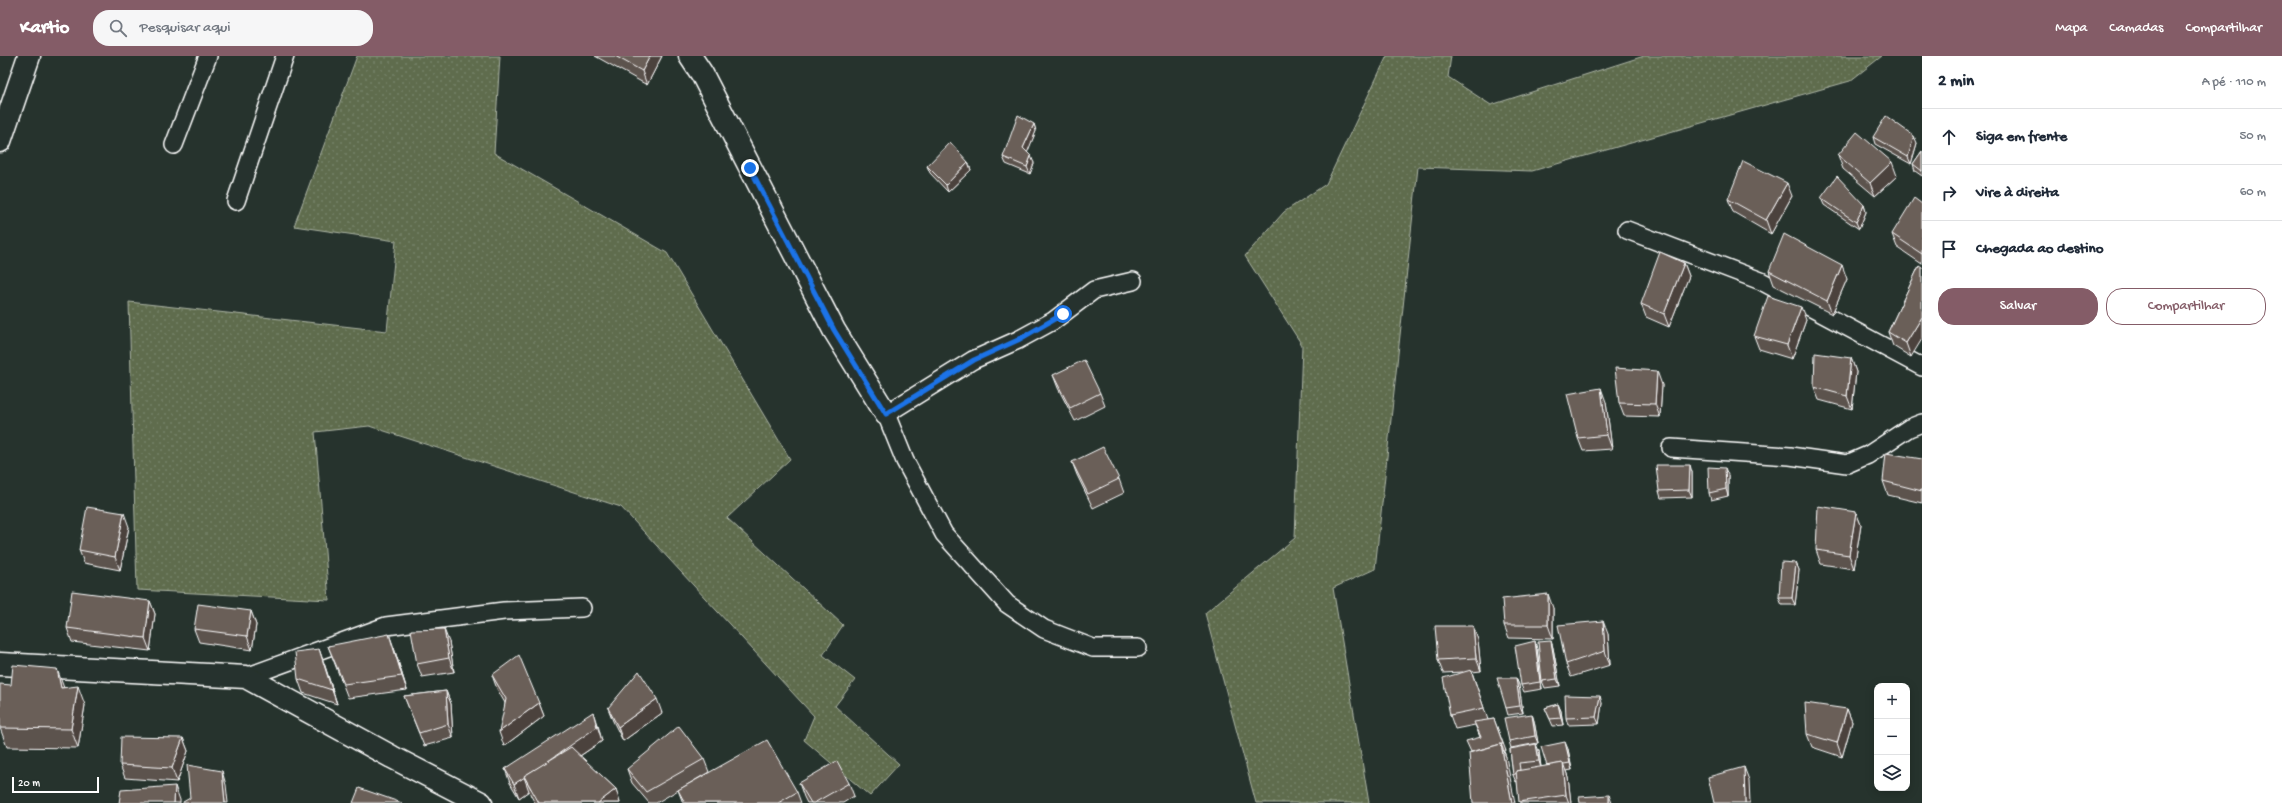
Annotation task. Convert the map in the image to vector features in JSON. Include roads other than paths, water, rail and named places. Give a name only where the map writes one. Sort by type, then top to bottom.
[{"type":"street","points":[[0,141],[29,56]]},
{"type":"street","points":[[690,56],[702,74],[834,330],[886,414]]},
{"type":"street","points":[[0,664],[246,676],[392,758],[481,803]]},
{"type":"lane","points":[[174,145],[208,56]]},
{"type":"lane","points":[[236,201],[285,56]]},
{"type":"lane","points":[[1627,230],[1761,281],[1922,367]]},
{"type":"lane","points":[[1133,281],[1094,290],[1053,322],[974,360],[886,414],[905,461],[944,534],[1007,604],[1044,629],[1093,648],[1138,648]]},
{"type":"lane","points":[[1671,448],[1790,456],[1847,464],[1868,455],[1909,428],[1922,423]]},
{"type":"lane","points":[[246,676],[386,626],[504,611],[582,608]]}]
